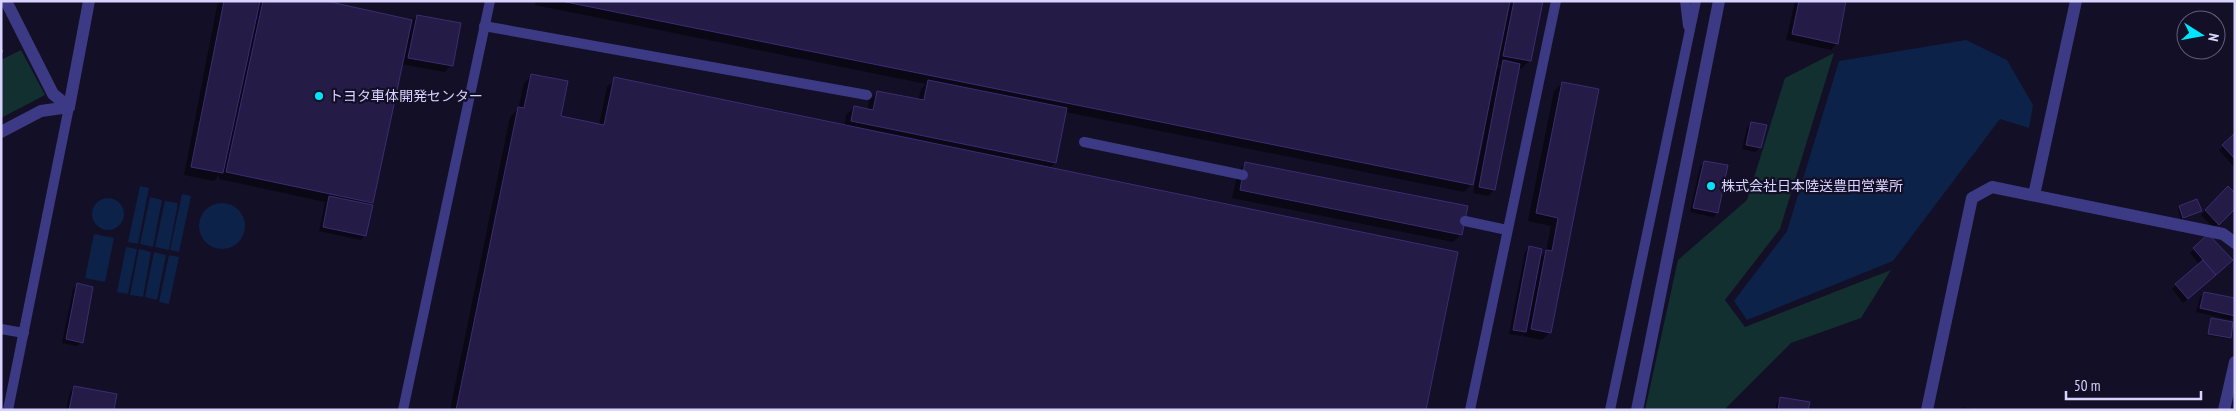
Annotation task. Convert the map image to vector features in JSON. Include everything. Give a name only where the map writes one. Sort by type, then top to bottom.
[{"type":"street","points":[[6,1],[53,94],[68,107]]},
{"type":"street","points":[[68,107],[89,1]]},
{"type":"street","points":[[1638,410],[1719,1]]},
{"type":"street","points":[[2034,195],[2076,1]]},
{"type":"street","points":[[1,132],[41,110],[68,107]]},
{"type":"street","points":[[1928,410],[1972,198],[1992,188],[2034,195],[2223,234],[2235,243]]},
{"type":"street","points":[[2224,410],[2235,362]]},
{"type":"lane","points":[[403,410],[490,1]]},
{"type":"lane","points":[[1470,410],[1556,1]]},
{"type":"lane","points":[[1685,1],[1689,34]]},
{"type":"lane","points":[[1610,410],[1696,1]]},
{"type":"lane","points":[[484,26],[867,95]]},
{"type":"lane","points":[[8,410],[68,107]]},
{"type":"lane","points":[[1084,142],[1243,175]]},
{"type":"lane","points":[[1465,221],[1507,230]]},
{"type":"lane","points":[[1,328],[24,333]]},
{"type":"green space","points":[[21,50],[45,95],[1,118],[1,60]]},
{"type":"green space","points":[[1834,53],[1780,229],[1725,300],[1745,327],[1891,270],[1861,318],[1791,343],[1724,410],[1645,410],[1678,260],[1747,200],[1785,78]]},
{"type":"water","points":[[1966,40],[2007,60],[2033,105],[2029,128],[2000,119],[1893,261],[1747,320],[1734,301],[1787,231],[1839,61]]},
{"type":"water","points":[[140,186],[149,188],[138,244],[128,242]]},
{"type":"water","points":[[182,194],[191,196],[179,252],[170,250]]},
{"type":"water","points":[[150,197],[162,200],[153,247],[140,244]]},
{"type":"water","points":[[108,198],[114,199],[119,203],[123,208],[123,220],[119,225],[114,229],[108,230],[102,229],[97,225],[93,220],[92,214],[93,208],[97,203],[102,199]]},
{"type":"water","points":[[165,201],[178,203],[169,250],[155,247]]},
{"type":"water","points":[[227,203],[239,209],[244,217],[244,235],[239,243],[231,248],[217,249],[205,243],[200,235],[199,221],[205,209],[213,204]]},
{"type":"water","points":[[94,234],[114,238],[105,282],[85,278]]},
{"type":"water","points":[[126,247],[137,249],[128,294],[117,292]]},
{"type":"water","points":[[139,249],[151,252],[143,297],[130,295]]},
{"type":"water","points":[[154,252],[166,255],[157,300],[145,297]]},
{"type":"water","points":[[169,255],[179,257],[169,304],[159,302]]},
{"type":"building","points":[[224,1],[260,1],[223,173],[191,167]]},
{"type":"building","name":"トヨタ車体開発センター","points":[[263,1],[326,1],[412,20],[373,203],[226,172]]},
{"type":"building","points":[[561,1],[1510,1],[1473,185]]},
{"type":"building","points":[[1514,1],[1543,1],[1531,61],[1503,56]]},
{"type":"building","points":[[1799,1],[1846,1],[1838,44],[1792,34]]},
{"type":"building","points":[[417,15],[461,23],[453,66],[408,58]]},
{"type":"building","points":[[1503,60],[1520,64],[1495,190],[1479,187]]},
{"type":"building","points":[[531,74],[568,81],[561,116],[604,125],[614,77],[1458,252],[1426,410],[456,410],[518,107],[524,108]]},
{"type":"building","points":[[928,80],[1067,108],[1056,163],[851,121],[854,106],[873,110],[877,91],[924,100]]},
{"type":"building","points":[[1562,82],[1599,89],[1551,333],[1531,329],[1546,250],[1552,251],[1558,218],[1536,213]]},
{"type":"building","points":[[1751,122],[1767,125],[1761,148],[1746,145]]},
{"type":"building","points":[[2235,133],[2235,159],[2222,145]]},
{"type":"building","name":"株式会社日本陸送豊田営業所","points":[[1704,161],[1728,165],[1718,213],[1693,208]]},
{"type":"building","points":[[1245,162],[1468,206],[1462,235],[1240,190]]},
{"type":"building","points":[[2228,186],[2235,193],[2235,209],[2219,225],[2205,210]]},
{"type":"building","points":[[329,196],[373,205],[366,236],[323,227]]},
{"type":"building","points":[[2197,199],[2202,211],[2183,218],[2179,206]]},
{"type":"building","points":[[2208,234],[2233,260],[2216,275],[2193,248]]},
{"type":"building","points":[[1529,246],[1542,249],[1526,332],[1513,330]]},
{"type":"building","points":[[2203,260],[2216,275],[2188,299],[2175,284]]},
{"type":"building","points":[[77,283],[93,287],[83,343],[66,339]]},
{"type":"building","points":[[2204,292],[2235,298],[2235,316],[2200,308]]},
{"type":"building","points":[[2211,318],[2233,322],[2231,338],[2208,334]]},
{"type":"building","points":[[74,386],[117,394],[114,410],[69,410]]},
{"type":"building","points":[[1780,397],[1810,402],[1808,410],[1778,410]]},
{"type":"place","name":"トヨタ車体開発センター","points":[[319,96]]},
{"type":"place","name":"株式会社日本陸送豊田営業所","points":[[1711,186]]}]
